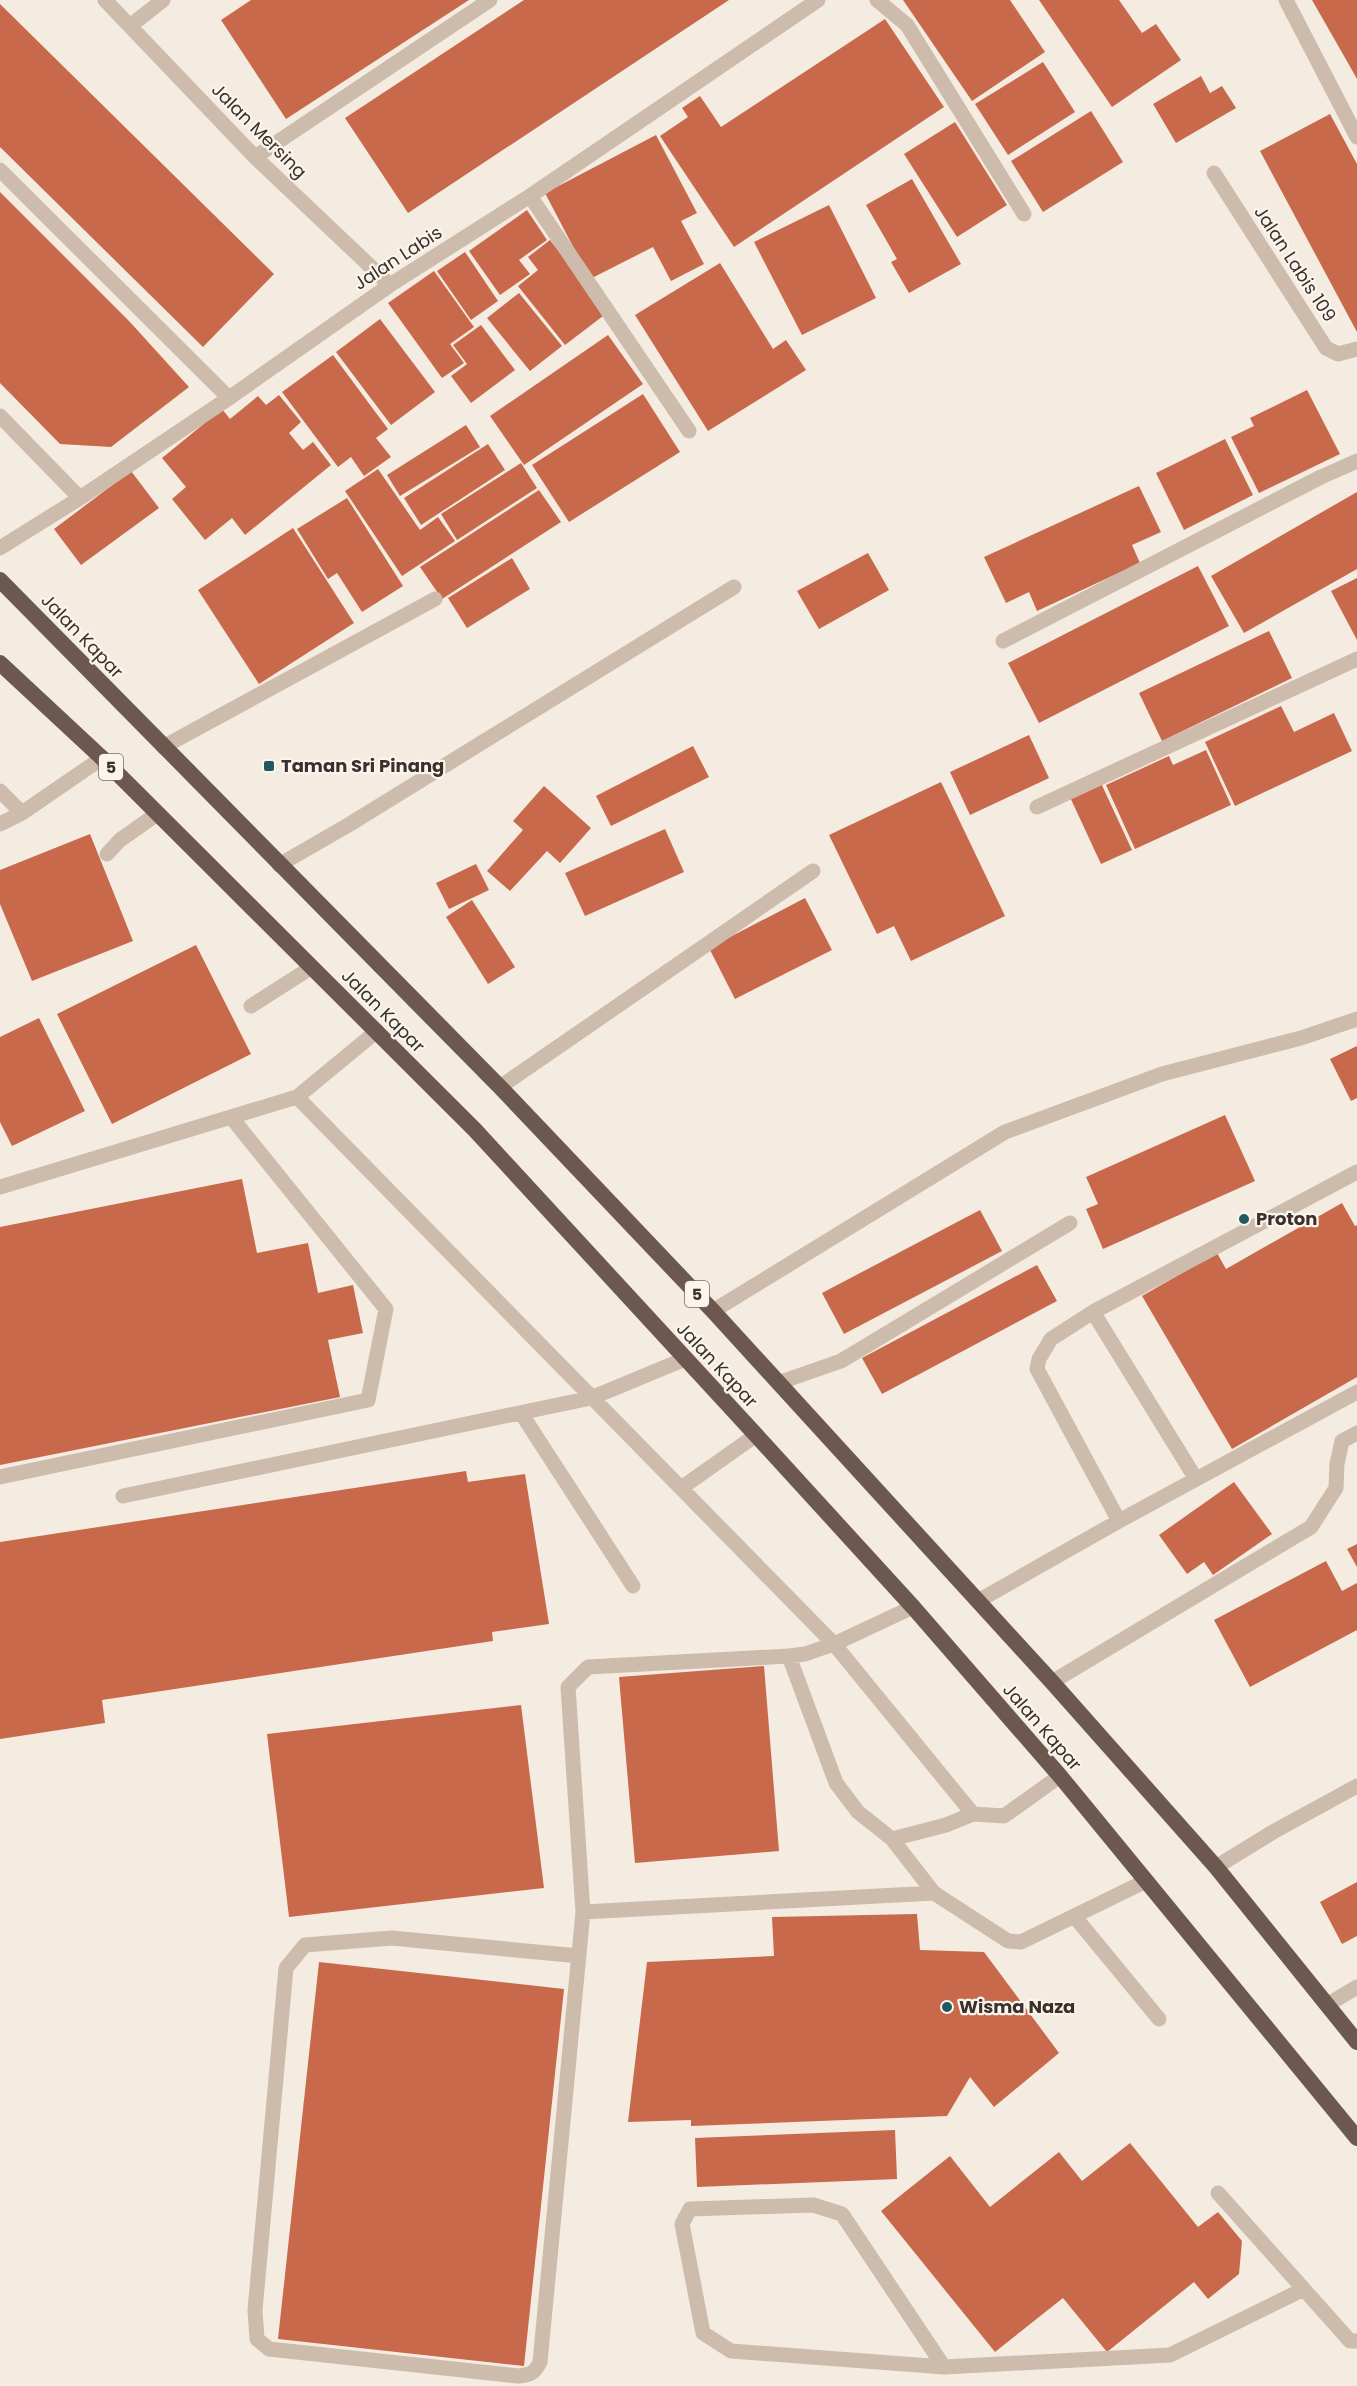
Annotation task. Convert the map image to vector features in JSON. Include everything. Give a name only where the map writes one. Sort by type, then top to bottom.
[{"type":"highway","name":"Jalan Kapar","points":[[0,580],[500,1087],[713,1311],[1052,1682],[1216,1867],[1357,2042]]},
{"type":"highway","name":"Jalan Kapar","points":[[0,663],[102,758],[474,1130],[756,1435],[913,1607],[1060,1776],[1357,2138]]},
{"type":"street","name":"Jalan Mersing","points":[[105,0],[255,158],[390,285]]},
{"type":"street","points":[[130,26],[163,0]]},
{"type":"street","points":[[255,158],[490,0]]},
{"type":"street","name":"Jalan Labis","points":[[0,548],[80,498],[229,398],[390,285],[530,196],[818,0]]},
{"type":"street","points":[[877,0],[907,25],[1024,214]]},
{"type":"street","points":[[1286,0],[1357,137]]},
{"type":"street","points":[[0,170],[229,398]]},
{"type":"street","name":"Jalan Labis 109","points":[[1214,173],[1326,348],[1338,354],[1357,349]]},
{"type":"street","points":[[530,196],[689,431]]},
{"type":"street","points":[[0,416],[80,498]]},
{"type":"street","points":[[1003,641],[1321,477],[1357,461]]},
{"type":"street","points":[[279,865],[350,824],[734,587]]},
{"type":"street","points":[[163,747],[435,599]]},
{"type":"street","points":[[1037,807],[1357,659]]},
{"type":"street","points":[[0,824],[22,813],[102,758]]},
{"type":"street","points":[[0,791],[22,813]]},
{"type":"street","points":[[107,854],[120,840],[157,814]]},
{"type":"street","points":[[500,1087],[813,871]]},
{"type":"street","points":[[251,1006],[312,967]]},
{"type":"street","points":[[713,1311],[1005,1132],[1162,1074],[1301,1038],[1357,1019]]},
{"type":"street","points":[[0,1188],[297,1097],[377,1031]]},
{"type":"street","points":[[297,1097],[834,1644],[973,1814]]},
{"type":"street","points":[[0,1477],[368,1400],[386,1309],[231,1117]]},
{"type":"street","points":[[1119,1521],[1037,1369],[1039,1359],[1051,1339],[1093,1312],[1357,1172]]},
{"type":"street","points":[[778,1383],[841,1361],[1070,1222]]},
{"type":"street","points":[[1093,1312],[1196,1479]]},
{"type":"street","points":[[123,1496],[591,1398],[685,1359]]},
{"type":"street","points":[[978,1601],[1119,1521],[1357,1392]]},
{"type":"street","points":[[521,1413],[633,1586]]},
{"type":"street","points":[[1052,1682],[1311,1527],[1336,1488],[1337,1464],[1342,1441],[1357,1433]]},
{"type":"street","points":[[681,1488],[756,1435]]},
{"type":"street","points":[[579,1956],[392,1938],[305,1945],[286,1968],[255,2310],[257,2339],[264,2346],[269,2349],[518,2376],[529,2375],[536,2370],[540,2362],[579,1956],[583,1912],[568,1687],[588,1667],[805,1654],[834,1644],[913,1607]]},
{"type":"street","points":[[789,1656],[836,1783],[858,1812],[892,1839],[934,1893],[1008,1941],[1021,1942],[1146,1881]]},
{"type":"street","points":[[892,1839],[946,1825],[973,1814],[1004,1816],[1060,1776]]},
{"type":"street","points":[[1216,1867],[1273,1832],[1357,1786]]},
{"type":"street","points":[[583,1912],[934,1893]]},
{"type":"street","points":[[1075,1917],[1160,2019]]},
{"type":"street","points":[[1327,2005],[1357,1987]]},
{"type":"street","points":[[1218,2193],[1350,2342],[1357,2341]]},
{"type":"street","points":[[944,2367],[842,2214],[813,2205],[690,2209],[682,2224],[703,2332],[731,2351],[944,2367],[1170,2355],[1304,2289]]},
{"type":"building","points":[[251,0],[469,0],[286,119],[221,20]]},
{"type":"building","points":[[524,0],[729,0],[408,213],[345,118]]},
{"type":"building","points":[[903,0],[1010,0],[1045,52],[972,101]]},
{"type":"building","points":[[1039,0],[1119,0],[1142,33],[1156,24],[1181,60],[1112,107]]},
{"type":"building","points":[[1312,0],[1357,0],[1357,79],[1348,63]]},
{"type":"building","points":[[0,4],[274,274],[203,347],[0,147]]},
{"type":"building","points":[[885,19],[944,107],[734,247],[660,136],[688,117],[682,108],[700,96],[721,127]]},
{"type":"building","points":[[1043,62],[1075,112],[1008,155],[975,104]]},
{"type":"building","points":[[1201,76],[1210,93],[1222,86],[1236,108],[1176,143],[1153,104]]},
{"type":"building","points":[[1091,111],[1123,162],[1043,212],[1011,161]]},
{"type":"building","points":[[1330,114],[1357,164],[1357,332],[1260,151]]},
{"type":"building","points":[[955,122],[1007,205],[957,237],[904,154]]},
{"type":"building","points":[[656,135],[697,213],[681,221],[704,264],[671,281],[653,247],[590,279],[545,193]]},
{"type":"building","points":[[912,179],[961,264],[909,293],[891,262],[897,259],[866,205]]},
{"type":"building","points":[[0,192],[129,321],[189,387],[111,447],[60,444],[0,383]]},
{"type":"building","points":[[829,205],[876,298],[802,335],[754,242]]},
{"type":"building","points":[[527,210],[547,240],[519,260],[530,274],[500,295],[469,251]]},
{"type":"building","points":[[550,240],[607,313],[565,345],[518,286],[538,270],[528,257]]},
{"type":"building","points":[[465,252],[498,301],[471,320],[437,271]]},
{"type":"building","points":[[720,263],[773,349],[786,340],[806,370],[708,431],[635,315]]},
{"type":"building","points":[[434,271],[474,327],[450,344],[464,363],[442,378],[388,303]]},
{"type":"building","points":[[519,293],[562,346],[530,371],[487,318]]},
{"type":"building","points":[[380,319],[435,392],[391,425],[336,352]]},
{"type":"building","points":[[481,325],[515,370],[471,403],[451,376],[467,364],[453,345]]},
{"type":"building","points":[[608,335],[643,384],[524,465],[490,416]]},
{"type":"building","points":[[333,355],[388,429],[376,438],[391,457],[364,476],[351,457],[338,467],[282,392]]},
{"type":"building","points":[[1307,390],[1340,454],[1259,493],[1231,437],[1254,426],[1250,418]]},
{"type":"building","points":[[643,394],[680,452],[569,522],[532,465]]},
{"type":"building","points":[[279,395],[301,422],[289,433],[303,450],[313,442],[331,465],[245,535],[232,518],[205,540],[172,499],[186,487],[162,458],[222,409],[230,419],[258,396],[266,405]]},
{"type":"building","points":[[466,425],[480,447],[400,496],[387,475]]},
{"type":"building","points":[[1225,439],[1253,495],[1184,530],[1156,473]]},
{"type":"building","points":[[488,444],[505,470],[421,525],[404,498]]},
{"type":"building","points":[[521,463],[537,488],[457,540],[441,514]]},
{"type":"building","points":[[378,469],[420,530],[438,517],[455,541],[402,576],[345,491]]},
{"type":"building","points":[[131,471],[159,508],[81,565],[54,529]]},
{"type":"building","points":[[1139,486],[1161,532],[1132,545],[1140,563],[1037,611],[1029,592],[1006,603],[984,557]]},
{"type":"building","points":[[539,490],[561,522],[442,599],[420,567]]},
{"type":"building","points":[[1357,492],[1357,569],[1244,633],[1211,576]]},
{"type":"building","points":[[347,498],[403,586],[362,612],[337,573],[328,579],[297,529]]},
{"type":"building","points":[[293,528],[354,623],[259,684],[198,590]]},
{"type":"building","points":[[868,553],[889,590],[819,629],[797,591]]},
{"type":"building","points":[[512,558],[530,589],[467,628],[448,598]]},
{"type":"building","points":[[1198,566],[1229,626],[1039,723],[1008,663]]},
{"type":"building","points":[[1357,578],[1357,640],[1331,591]]},
{"type":"building","points":[[1269,631],[1292,678],[1162,741],[1139,693]]},
{"type":"building","points":[[1281,706],[1294,732],[1334,713],[1352,751],[1235,806],[1205,742]]},
{"type":"building","points":[[1029,735],[1049,778],[970,815],[950,772]]},
{"type":"building","points":[[693,746],[709,777],[611,826],[596,796]]},
{"type":"building","points":[[1206,750],[1231,805],[1135,849],[1106,785],[1169,756],[1173,765]]},
{"type":"building","points":[[1100,781],[1132,850],[1101,864],[1069,795]]},
{"type":"building","points":[[941,782],[1005,916],[911,961],[894,926],[877,934],[829,835]]},
{"type":"building","points":[[544,786],[591,828],[560,863],[547,851],[510,891],[487,871],[523,830],[513,821]]},
{"type":"building","points":[[665,829],[684,872],[585,916],[565,873]]},
{"type":"building","points":[[90,834],[133,941],[32,981],[0,904],[0,870]]},
{"type":"building","points":[[476,864],[489,890],[449,909],[436,883]]},
{"type":"building","points":[[805,898],[832,950],[735,999],[709,948]]},
{"type":"building","points":[[472,900],[515,967],[488,984],[446,917]]},
{"type":"building","points":[[196,945],[251,1054],[112,1124],[57,1014]]},
{"type":"building","points":[[39,1018],[85,1111],[12,1146],[0,1122],[0,1037]]},
{"type":"building","points":[[1357,1046],[1357,1098],[1351,1101],[1330,1059]]},
{"type":"building","points":[[1225,1115],[1255,1181],[1103,1249],[1086,1209],[1098,1204],[1086,1177]]},
{"type":"building","points":[[242,1179],[257,1253],[308,1243],[318,1293],[353,1285],[363,1333],[328,1340],[340,1397],[0,1465],[0,1227]]},
{"type":"building","points":[[1342,1203],[1355,1226],[1357,1225],[1357,1377],[1232,1449],[1142,1296],[1217,1253],[1226,1269]]},
{"type":"building","points":[[980,1210],[1002,1251],[844,1334],[822,1293]]},
{"type":"building","points":[[1037,1265],[1057,1301],[882,1394],[862,1358]]},
{"type":"building","points":[[466,1471],[468,1482],[525,1474],[549,1624],[492,1632],[493,1641],[102,1700],[105,1723],[0,1739],[0,1542]]},
{"type":"building","points":[[1234,1482],[1272,1534],[1213,1575],[1204,1562],[1187,1574],[1159,1535]]},
{"type":"building","points":[[1357,1544],[1357,1567],[1347,1549]]},
{"type":"building","points":[[1326,1561],[1342,1591],[1357,1583],[1357,1630],[1250,1687],[1214,1620]]},
{"type":"building","points":[[764,1666],[779,1851],[635,1863],[619,1677]]},
{"type":"building","points":[[521,1705],[544,1888],[289,1917],[267,1734]]},
{"type":"building","points":[[1357,1882],[1357,1936],[1342,1944],[1320,1902]]},
{"type":"building","points":[[917,1914],[920,1950],[984,1952],[1059,2053],[994,2107],[970,2077],[947,2116],[691,2126],[691,2120],[628,2122],[647,1962],[774,1956],[772,1917]]},
{"type":"building","points":[[319,1962],[564,1989],[524,2366],[278,2339]]},
{"type":"building","points":[[895,2130],[897,2179],[697,2187],[695,2138]]},
{"type":"building","points":[[1130,2143],[1198,2227],[1218,2212],[1242,2241],[1239,2274],[1208,2299],[1194,2282],[1107,2352],[1063,2298],[995,2352],[881,2211],[950,2156],[990,2207],[1059,2152],[1082,2181]]},
{"type":"place","name":"Taman Sri Pinang","points":[[269,766]]},
{"type":"place","name":"Proton","points":[[1244,1219]]},
{"type":"place","name":"Wisma Naza","points":[[947,2007]]}]
